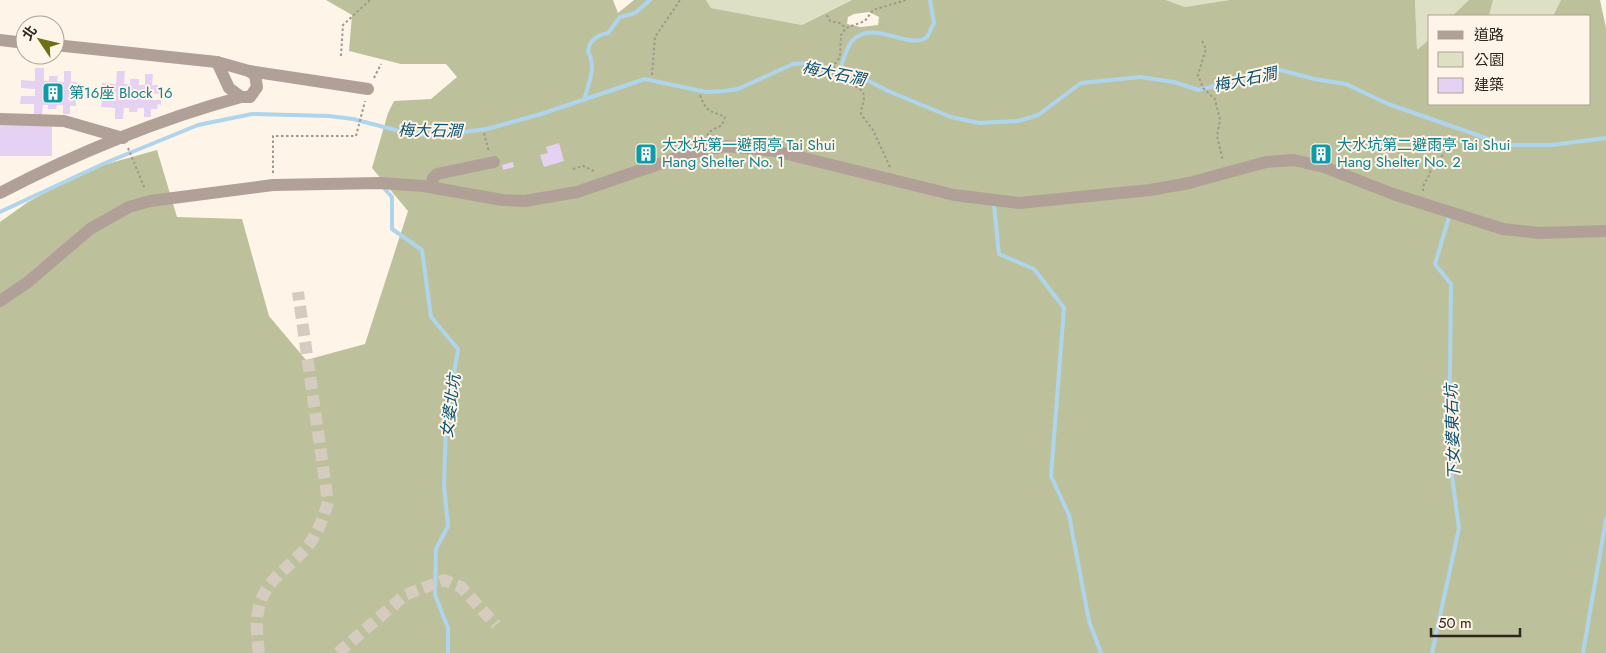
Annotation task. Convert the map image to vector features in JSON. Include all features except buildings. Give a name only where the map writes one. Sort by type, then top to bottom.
[{"type":"street","points":[[0,40],[15,41]]},
{"type":"street","points":[[65,47],[217,62],[249,71],[368,89]]},
{"type":"street","points":[[217,62],[229,88],[241,97]]},
{"type":"street","points":[[0,193],[125,141],[193,110],[250,96],[257,87],[255,75],[249,71]]},
{"type":"street","points":[[0,120],[64,121],[125,141]]},
{"type":"street","points":[[0,301],[28,282],[95,225],[129,207],[150,201],[273,185],[380,183],[430,187],[502,200],[525,200],[557,196],[586,189],[707,148],[726,146],[761,149],[971,198],[1026,203],[1150,190],[1189,183],[1266,162],[1294,160],[1324,166],[1393,194],[1503,229],[1545,233],[1606,231]]},
{"type":"street","points":[[430,187],[433,178],[437,174],[493,162]]},
{"type":"path","points":[[341,56],[343,26],[370,0]]},
{"type":"path","points":[[652,75],[655,37],[680,0]]},
{"type":"path","points":[[888,179],[890,165],[888,160],[873,130],[861,114],[864,97],[862,92],[850,84],[836,81],[833,77],[835,64],[840,57],[841,35],[846,28],[865,21],[873,10],[906,0]]},
{"type":"path","points":[[827,15],[830,21],[840,23],[846,28]]},
{"type":"path","points":[[1202,41],[1206,49],[1198,75],[1204,88],[1215,99],[1220,120],[1217,136],[1223,166]]},
{"type":"path","points":[[273,185],[273,136],[356,136],[368,89],[381,64]]},
{"type":"path","points":[[700,95],[705,106],[713,114],[725,117],[722,125],[707,134],[707,148]]},
{"type":"path","points":[[484,133],[493,162]]},
{"type":"path","points":[[1423,191],[1424,183],[1430,177],[1434,165],[1451,146],[1454,138]]},
{"type":"path","points":[[125,141],[150,201]]},
{"type":"path","points":[[573,169],[583,166],[603,175]]},
{"type":"green space","points":[[326,0],[613,0],[618,13],[634,0],[706,0],[711,8],[802,25],[852,0],[1166,0],[1185,7],[1229,0],[1415,0],[1417,50],[1428,41],[1428,105],[1591,105],[1591,15],[1554,15],[1561,0],[1600,0],[1606,28],[1606,653],[0,653],[0,222],[28,202],[89,169],[157,150],[177,217],[242,219],[269,316],[306,360],[365,344],[408,211],[372,168],[388,113],[394,101],[431,99],[457,77],[446,64],[401,64],[349,51],[352,15]],"holes":[[[869,12],[879,17],[878,25],[861,27],[847,24],[848,17],[854,14]]]},
{"type":"green space","points":[[706,0],[852,0],[802,25],[711,8]]},
{"type":"green space","points":[[1166,0],[1229,0],[1185,7]]},
{"type":"green space","points":[[1415,0],[1469,0],[1453,15],[1428,15],[1428,41],[1417,51]]},
{"type":"green space","points":[[1469,0],[1493,0],[1489,15],[1453,15]]},
{"type":"green space","points":[[1493,0],[1561,0],[1554,15],[1489,15]]},
{"type":"waterway","points":[[584,100],[592,69],[591,57],[588,52],[590,44],[600,35],[608,33],[620,17],[635,13],[650,0]]},
{"type":"waterway","points":[[840,70],[850,44],[861,35],[880,33],[910,40],[919,40],[927,37],[934,23],[930,0]]},
{"type":"waterway","name":"梅大石澗","points":[[0,212],[105,163],[198,125],[252,114],[329,116],[353,119],[407,133],[426,135],[456,133],[487,129],[541,114],[645,79],[706,92],[724,91],[738,89],[793,64],[808,63],[857,75],[888,91],[951,117],[979,123],[1018,121],[1038,115],[1081,83],[1140,77],[1174,82],[1198,90],[1280,70],[1314,79],[1346,84],[1388,104],[1506,145],[1552,145],[1606,138]]},
{"type":"waterway","name":"女婆北坑","points":[[382,186],[392,197],[392,229],[422,250],[431,317],[458,349],[446,423],[444,486],[448,526],[436,549],[435,595],[448,628],[448,653]]},
{"type":"waterway","points":[[994,205],[999,254],[1034,269],[1064,308],[1051,476],[1069,515],[1089,621],[1101,653]]},
{"type":"waterway","name":"下女婆東右坑","points":[[1432,653],[1459,528],[1449,454],[1451,284],[1435,264],[1449,217]]},
{"type":"waterway","points":[[1583,653],[1606,519]]},
{"type":"tunnel","points":[[259,653],[257,634],[258,609],[264,594],[274,579],[311,542],[320,526],[328,502],[298,292]]},
{"type":"tunnel","points":[[338,653],[405,595],[444,580],[461,587],[496,625]]},
{"type":"place","name":"第16座 Block 16","points":[[53,93]]},
{"type":"place","name":"大水坑第一避雨亭 Tai Shui Hang Shelter No. 1","points":[[646,154]]},
{"type":"place","name":"大水坑第二避雨亭 Tai Shui Hang Shelter No. 2","points":[[1321,154]]}]
